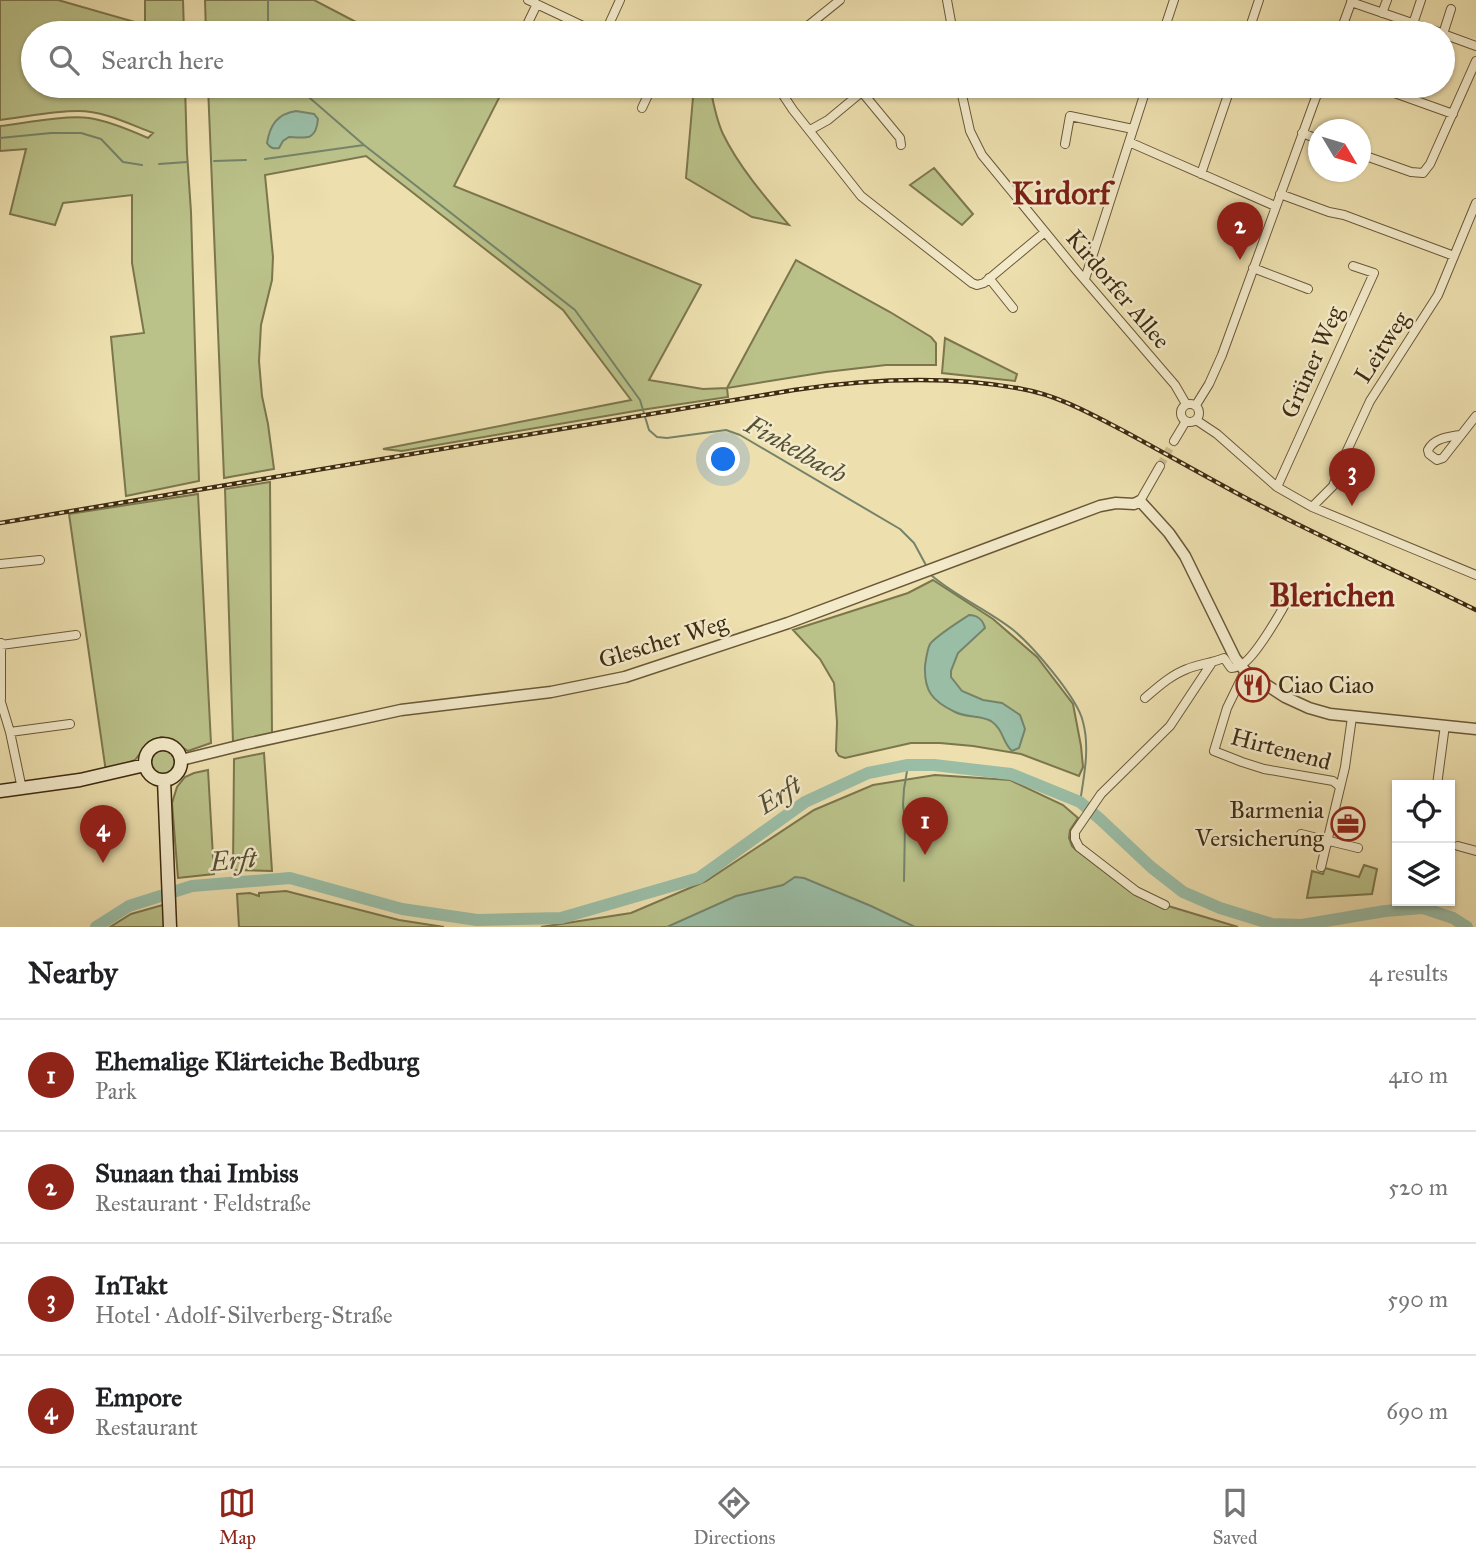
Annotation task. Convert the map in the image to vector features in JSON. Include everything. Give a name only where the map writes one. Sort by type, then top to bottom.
[{"type":"main road","points":[[160,744],[173,746],[181,760],[178,772],[164,780],[152,777],[145,765],[146,754],[160,744]]},
{"type":"main road","points":[[0,791],[80,780],[145,765]]},
{"type":"main road","points":[[164,780],[169,921]]},
{"type":"street","points":[[610,21],[620,0]]},
{"type":"street","points":[[814,21],[840,0]]},
{"type":"street","points":[[947,0],[951,21]]},
{"type":"street","points":[[1167,21],[1174,0]]},
{"type":"street","points":[[1252,21],[1259,0]]},
{"type":"street","points":[[1382,13],[1387,0]]},
{"type":"street","points":[[1414,21],[1421,0]]},
{"type":"street","points":[[1344,21],[1352,1],[1407,21]]},
{"type":"street","points":[[527,21],[533,2],[565,21]]},
{"type":"street","points":[[1447,21],[1451,9]]},
{"type":"street","points":[[1455,39],[1476,46]]},
{"type":"street","points":[[1371,158],[1411,173],[1423,173],[1430,164],[1476,61]]},
{"type":"street","points":[[642,108],[647,98]]},
{"type":"street","points":[[785,98],[861,196],[972,283],[977,285],[984,282],[1045,232]]},
{"type":"street","points":[[810,130],[828,120],[854,98]]},
{"type":"street","points":[[871,98],[900,138],[901,145]]},
{"type":"street","name":"Kirdorfer Allee","points":[[962,98],[970,131],[982,155],[1175,385],[1186,404]]},
{"type":"street","points":[[1085,279],[1143,98]]},
{"type":"street","points":[[1201,174],[1227,98]]},
{"type":"street","points":[[1196,405],[1222,355],[1316,98]]},
{"type":"street","points":[[1408,98],[1453,114]]},
{"type":"street","points":[[1065,144],[1070,116],[1133,129]]},
{"type":"street","points":[[1302,134],[1308,136]]},
{"type":"street","points":[[1129,142],[1275,206]]},
{"type":"street","points":[[1279,194],[1454,256]]},
{"type":"street","name":"Leitweg","points":[[1312,507],[1333,486],[1370,401],[1438,295],[1476,203]]},
{"type":"street","name":"Grüner Weg","points":[[1277,487],[1374,274],[1353,266]]},
{"type":"street","points":[[1254,268],[1308,289]]},
{"type":"street","points":[[989,278],[1013,308]]},
{"type":"street","points":[[1186,404],[1196,405],[1200,412],[1196,420],[1186,421],[1182,418],[1181,412],[1186,404]]},
{"type":"street","points":[[1460,435],[1476,415]]},
{"type":"street","points":[[1196,420],[1217,434],[1277,487],[1312,507],[1476,575]]},
{"type":"street","points":[[1174,441],[1186,421]]},
{"type":"street","points":[[1160,466],[1140,501],[1169,533],[1185,556],[1242,669]]},
{"type":"street","name":"Glescher Weg","points":[[181,760],[401,710],[551,692],[607,681],[788,623],[1100,506],[1134,504],[1140,501]]},
{"type":"street","points":[[0,564],[40,560]]},
{"type":"street","points":[[1242,669],[1269,631],[1291,592]]},
{"type":"street","points":[[22,789],[1,699],[1,642],[76,635]]},
{"type":"street","points":[[1145,698],[1178,672],[1224,658],[1231,668],[1242,669],[1285,697],[1309,708],[1352,717],[1476,729]]},
{"type":"street","points":[[1165,905],[1136,891],[1079,847],[1075,832],[1098,797],[1170,726],[1211,664]]},
{"type":"street","name":"Hirtenend","points":[[1242,669],[1214,751],[1264,769],[1333,781],[1339,786]]},
{"type":"street","name":"Hirtenend","points":[[1321,867],[1345,767],[1352,717]]},
{"type":"street","points":[[10,732],[70,724]]},
{"type":"street","points":[[1438,780],[1445,725]]},
{"type":"street","points":[[1301,834],[1358,848]]},
{"type":"street","points":[[1458,846],[1476,850]]},
{"type":"shaded area","points":[[0,0],[58,0],[131,21],[21,21],[21,98],[185,98],[199,481],[126,496],[111,337],[144,333],[132,263],[132,195],[63,203],[55,225],[10,214],[26,149],[0,151],[0,126],[45,120],[89,118],[148,138],[153,133],[97,113],[78,111],[0,120]]},
{"type":"shaded area","points":[[145,0],[183,0],[184,21],[145,21]]},
{"type":"shaded area","points":[[205,0],[314,0],[354,21],[206,21]]},
{"type":"shaded area","points":[[208,98],[499,98],[454,186],[701,285],[649,380],[703,389],[727,388],[728,397],[402,451],[383,449],[631,400],[563,310],[366,156],[265,175],[273,257],[272,280],[261,325],[259,361],[274,469],[224,478]]},
{"type":"shaded area","points":[[693,98],[712,98],[718,122],[729,146],[789,225],[752,217],[686,178]]},
{"type":"shaded area","points":[[296,111],[314,114],[318,119],[315,131],[305,138],[289,137],[279,148],[271,147],[267,143],[276,121]]},
{"type":"shaded area","points":[[934,168],[973,214],[962,225],[910,185]]},
{"type":"shaded area","points":[[796,260],[890,312],[931,337],[936,343],[936,365],[886,365],[727,388]]},
{"type":"shaded area","points":[[945,338],[1017,374],[1015,381],[942,373]]},
{"type":"shaded area","points":[[270,482],[272,735],[233,743],[225,489]]},
{"type":"shaded area","points":[[198,494],[211,743],[188,751],[161,737],[148,743],[135,760],[106,772],[69,514]]},
{"type":"shaded area","points":[[933,580],[993,619],[1037,657],[1073,704],[1083,767],[1079,776],[1021,754],[940,743],[911,743],[845,758],[839,756],[836,751],[834,683],[820,659],[793,630],[908,593]]},
{"type":"shaded area","points":[[969,615],[979,618],[985,628],[958,653],[951,677],[962,691],[983,700],[1002,703],[1020,715],[1025,729],[1019,748],[1012,751],[991,721],[955,712],[940,704],[928,689],[925,666],[930,644]]},
{"type":"shaded area","points":[[163,748],[173,752],[177,762],[173,772],[163,776],[153,772],[149,762],[153,752]]},
{"type":"shaded area","points":[[264,753],[272,871],[233,870],[234,759]]},
{"type":"shaded area","points":[[208,770],[214,874],[178,878],[172,803],[177,787],[185,777]]},
{"type":"shaded area","points":[[935,775],[1010,780],[1063,805],[1078,818],[1070,830],[1072,846],[1130,891],[1136,891],[1165,905],[1238,927],[541,927],[631,913],[706,881],[814,810],[873,785]]},
{"type":"shaded area","points":[[1364,865],[1377,869],[1372,894],[1307,898],[1312,871],[1323,874],[1325,868],[1359,877]]},
{"type":"shaded area","points":[[795,877],[804,878],[915,927],[667,927],[736,896],[783,885]]},
{"type":"shaded area","points":[[286,891],[399,920],[444,927],[239,927],[237,894],[250,893],[259,896],[259,893]]},
{"type":"shaded area","points":[[166,904],[166,927],[110,927],[131,914]]},
{"type":"waterway","name":"Finkelbach","points":[[268,0],[268,21]]},
{"type":"waterway","name":"Finkelbach","points":[[310,98],[364,145],[575,310],[640,400],[649,430],[657,437],[726,430],[740,435],[900,529],[914,543],[927,567]]},
{"type":"waterway","points":[[0,138],[81,133],[101,139],[123,162],[142,165]]},
{"type":"waterway","points":[[265,159],[364,145]]},
{"type":"waterway","points":[[214,161],[246,160]]},
{"type":"waterway","points":[[159,164],[187,162]]},
{"type":"waterway","name":"Finkelbach","points":[[931,575],[1012,629],[1030,646],[1072,699],[1083,722],[1086,742],[1080,802]]},
{"type":"waterway","points":[[904,881],[903,805],[908,765]]},
{"type":"waterway","name":"Erft","points":[[96,927],[129,906],[192,886],[290,878],[402,909],[477,920],[561,918],[699,878],[805,802],[868,773],[908,765],[934,765],[1011,774],[1080,802],[1151,867],[1183,892],[1220,908],[1272,924],[1302,925],[1385,911],[1423,908],[1453,918],[1467,927]]},
{"type":"tunnel","points":[[1160,466],[1174,441]]},
{"type":"railway","points":[[0,523],[794,390],[851,383],[937,380],[1035,392],[1072,405],[1271,511],[1476,610]]},
{"type":"place","name":"Sunaan thai Imbiss","points":[[1240,260]]},
{"type":"place","name":"InTakt","points":[[1352,506]]},
{"type":"place","name":"Ciao Ciao","points":[[1253,685]]},
{"type":"place","name":"Barmenia Versicherung","points":[[1348,824]]},
{"type":"place","name":"Ehemalige Klärteiche Bedburg","points":[[925,855]]},
{"type":"place","name":"Empore","points":[[103,863]]},
{"type":"district","name":"Kirdorf","points":[[1061,193]]},
{"type":"district","name":"Blerichen","points":[[1332,595]]}]
